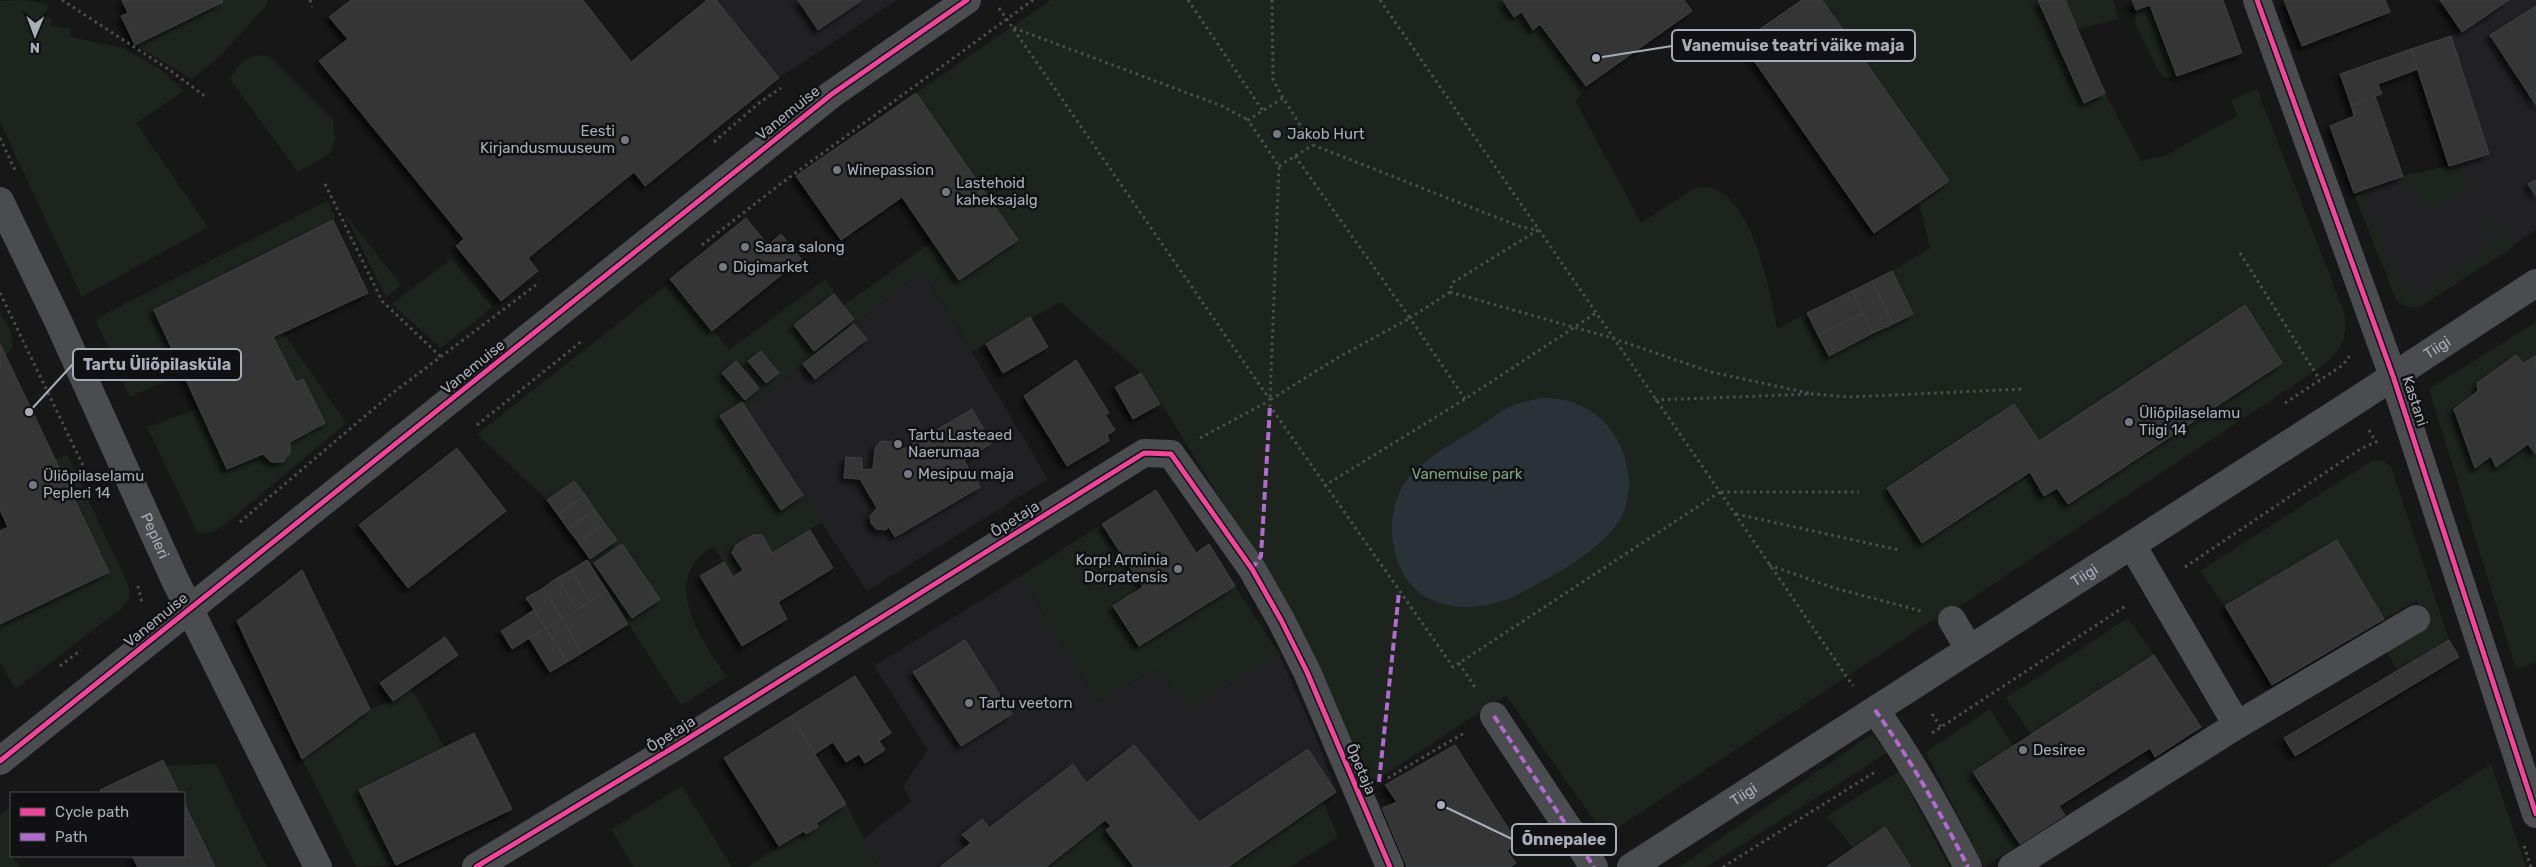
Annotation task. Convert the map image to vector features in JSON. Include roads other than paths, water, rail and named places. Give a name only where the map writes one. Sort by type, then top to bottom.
[{"type":"street","name":"Vanemuise","points":[[0,761],[832,94],[967,0]]},
{"type":"street","name":"Kastani","points":[[2257,0],[2393,376],[2536,814]]},
{"type":"street","name":"Pepleri","points":[[0,201],[59,323],[189,609],[318,867]]},
{"type":"street","name":"Tiigi","points":[[1637,865],[2536,283]]},
{"type":"street","name":"Õpetaja","points":[[476,867],[684,741],[1144,453],[1171,454],[1252,569],[1307,672],[1390,867]]},
{"type":"street","points":[[2132,545],[2237,725]]},
{"type":"street","points":[[2012,867],[2237,725],[2416,619]]},
{"type":"street","points":[[1952,620],[1969,649]]},
{"type":"street","points":[[1875,710],[1914,767],[1941,813],[1968,867]]},
{"type":"street","points":[[1494,716],[1594,867]]},
{"type":"place","name":"Vanemuise teatri väike maja","points":[[1596,58]]},
{"type":"place","name":"Jakob Hurt","points":[[1277,134]]},
{"type":"place","name":"Eesti Kirjandusmuuseum","points":[[625,140]]},
{"type":"place","name":"Winepassion","points":[[837,170]]},
{"type":"place","name":"Lastehoid kaheksajalg","points":[[946,192]]},
{"type":"place","name":"Saara salong","points":[[745,247]]},
{"type":"place","name":"Digimarket","points":[[723,267]]},
{"type":"place","name":"Tartu Üliõpilasküla","points":[[29,412]]},
{"type":"place","name":"Üliõpilaselamu Tiigi 14","points":[[2129,422]]},
{"type":"place","name":"Tartu Lasteaed Naerumaa","points":[[898,444]]},
{"type":"place","name":"Mesipuu maja","points":[[908,474]]},
{"type":"place","name":"Üliõpilaselamu Pepleri 14","points":[[33,485]]},
{"type":"place","name":"Korp! Arminia Dorpatensis","points":[[1178,569]]},
{"type":"place","name":"Tartu veetorn","points":[[969,703]]},
{"type":"place","name":"Desiree","points":[[2023,750]]},
{"type":"place","name":"Õnnepalee","points":[[1441,805]]},
{"type":"park label","name":"Vanemuise park","points":[[1467,474]]}]
